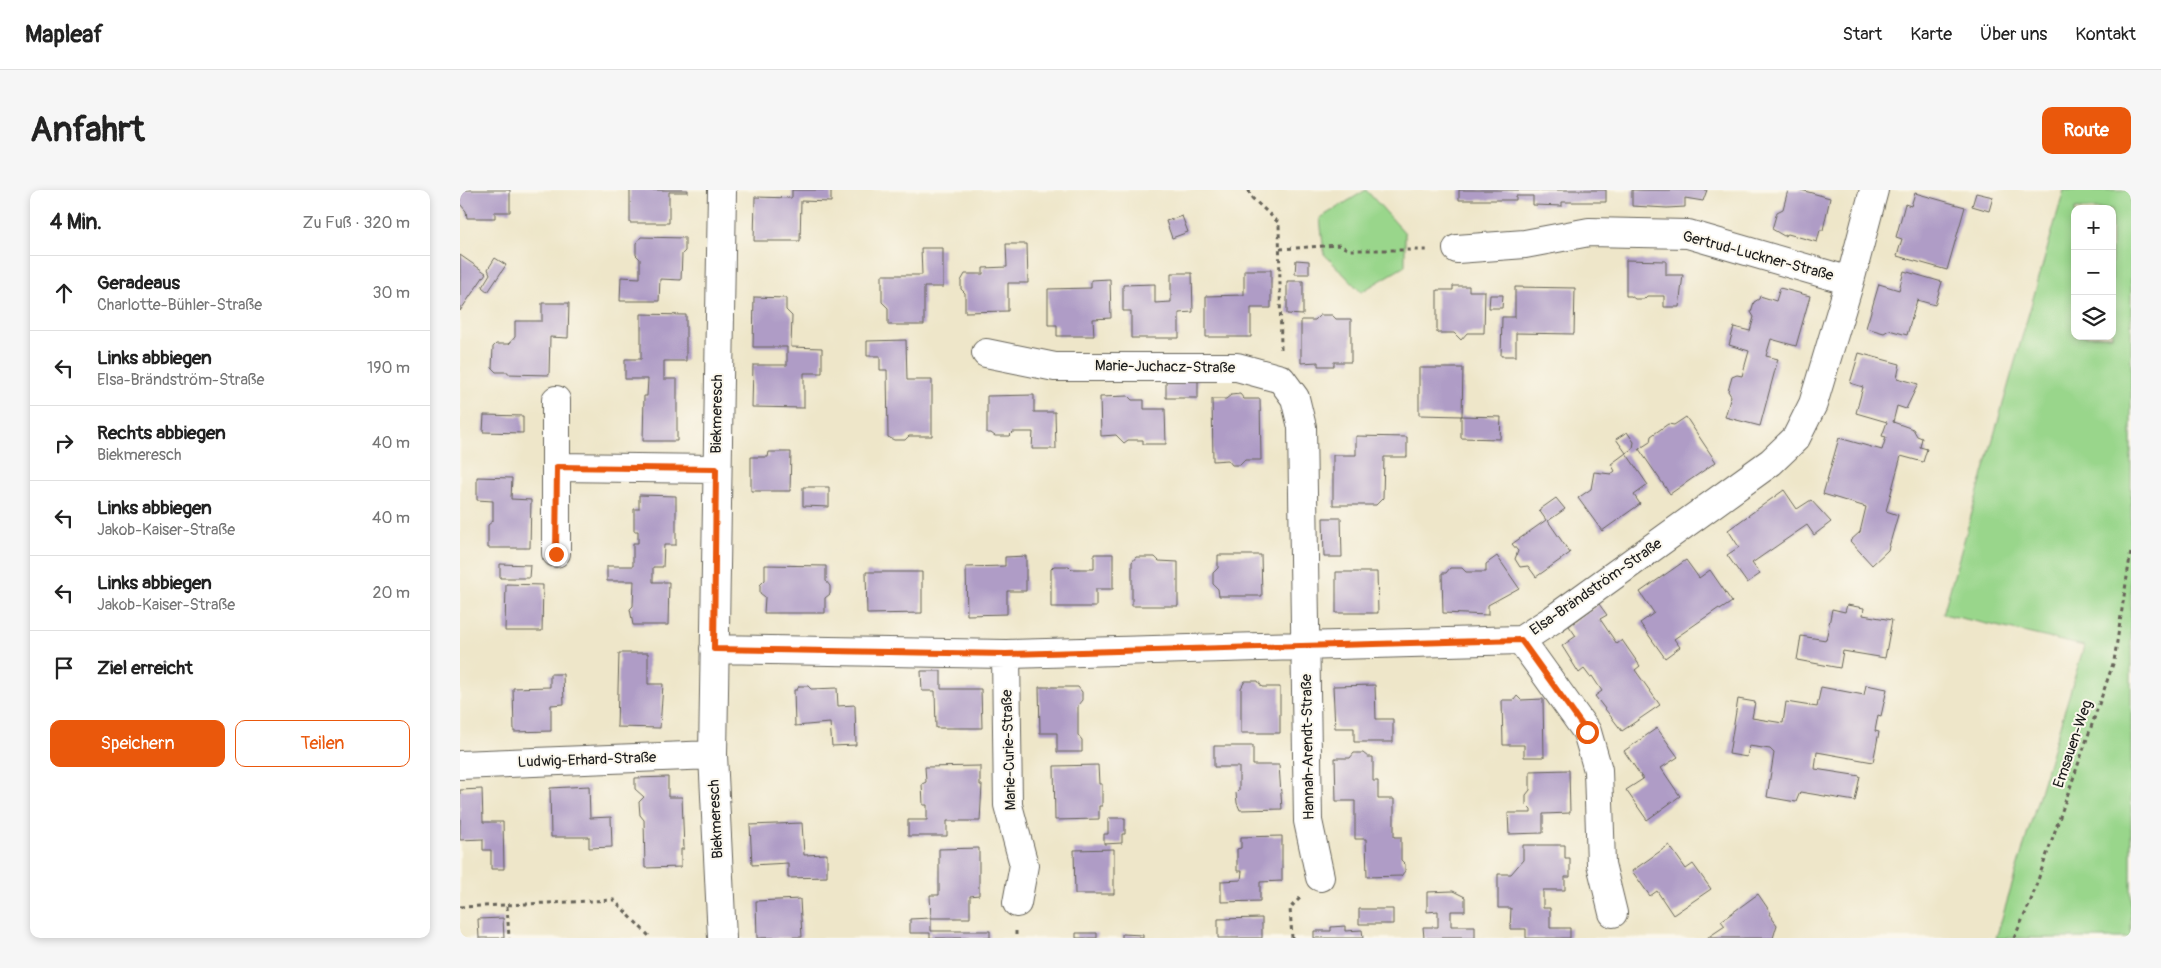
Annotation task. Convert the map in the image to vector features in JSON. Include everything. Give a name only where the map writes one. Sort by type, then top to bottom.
[{"type":"street","name":"Biekmeresch","points":[[722,190],[716,469],[713,755],[722,938]]},
{"type":"street","name":"Elsa-Brändström-Straße","points":[[714,649],[1006,654],[1521,640],[1771,462],[1796,438],[1813,404],[1850,281],[1874,190]]},
{"type":"street","name":"Gertrud-Luckner-Straße","points":[[1457,249],[1525,244],[1589,232],[1688,234],[1850,281]]},
{"type":"street","name":"Marie-Juchacz-Straße","points":[[986,353],[1056,366],[1237,366],[1281,379]]},
{"type":"street","points":[[1281,379],[1296,398],[1302,426],[1306,646]]},
{"type":"street","points":[[556,400],[556,554]]},
{"type":"street","points":[[557,467],[716,469]]},
{"type":"street","points":[[1521,640],[1587,732],[1598,770],[1601,864],[1613,913]]},
{"type":"street","name":"Hannah-Arendt-Straße","points":[[1306,646],[1308,821],[1320,877]]},
{"type":"street","name":"Marie-Curie-Straße","points":[[1006,654],[1008,805],[1024,865],[1017,902]]},
{"type":"street","name":"Ludwig-Erhard-Straße","points":[[460,765],[713,755]]},
{"type":"path","points":[[1249,190],[1250,196],[1278,224],[1280,249],[1281,379]]},
{"type":"path","points":[[1280,249],[1339,245],[1349,250],[1457,249]]},
{"type":"path","name":"Emsauen-Weg","points":[[2014,938],[2030,903],[2114,661],[2131,552]]},
{"type":"path","points":[[1292,938],[1290,908],[1320,877]]},
{"type":"path","points":[[460,907],[614,900],[651,938]]},
{"type":"path","points":[[507,906],[509,938]]},
{"type":"green space","points":[[1366,190],[1405,233],[1405,266],[1361,292],[1324,254],[1320,218]]},
{"type":"green space","points":[[2064,190],[2131,190],[2131,938],[1996,938],[2084,646],[1943,614]]},
{"type":"building","points":[[460,190],[510,190],[510,212],[495,212],[495,218],[467,218],[466,211],[460,204]]},
{"type":"building","points":[[630,190],[688,190],[688,192],[669,192],[669,223],[630,223]]},
{"type":"building","points":[[792,190],[831,190],[831,202],[801,201],[800,241],[754,241],[755,197],[792,198]]},
{"type":"building","points":[[1459,190],[1606,190],[1606,202],[1562,202],[1562,206],[1533,205],[1533,196],[1516,196],[1516,200],[1459,200]]},
{"type":"building","points":[[1632,190],[1707,190],[1703,201],[1685,198],[1685,207],[1667,208],[1632,206]]},
{"type":"building","points":[[1788,190],[1801,190],[1830,198],[1823,230],[1820,230],[1817,242],[1788,234],[1784,236],[1772,229],[1777,212],[1783,209]]},
{"type":"building","points":[[1915,193],[1965,207],[1947,270],[1897,256],[1902,239],[1896,237],[1905,204],[1911,206]]},
{"type":"building","points":[[1976,193],[1993,197],[1989,211],[1972,206]]},
{"type":"building","points":[[1182,216],[1188,232],[1172,238],[1166,221]]},
{"type":"building","points":[[641,237],[685,238],[681,280],[660,279],[659,301],[620,301],[621,277],[640,278],[640,259],[636,255],[636,243]]},
{"type":"building","points":[[1006,244],[1027,244],[1028,283],[1008,283],[1008,311],[965,312],[965,293],[961,289],[961,281],[965,274],[983,274],[983,268],[1007,267]]},
{"type":"building","points":[[921,248],[943,248],[943,287],[924,287],[924,325],[888,325],[888,308],[882,302],[882,275],[922,275]]},
{"type":"building","points":[[460,255],[486,273],[460,311]]},
{"type":"building","points":[[495,258],[506,265],[488,292],[482,287],[490,274],[488,269]]},
{"type":"building","points":[[1296,260],[1309,261],[1309,274],[1295,274]]},
{"type":"building","points":[[1626,260],[1666,261],[1666,275],[1683,275],[1679,307],[1664,307],[1664,296],[1647,296],[1644,299],[1635,299],[1631,296],[1626,296]]},
{"type":"building","points":[[1244,270],[1271,270],[1271,308],[1251,308],[1251,337],[1206,337],[1206,296],[1244,295]]},
{"type":"building","points":[[1904,271],[1942,282],[1935,305],[1917,300],[1907,335],[1889,330],[1884,333],[1866,328],[1879,284],[1899,290]]},
{"type":"building","points":[[1171,273],[1192,273],[1193,312],[1179,313],[1179,338],[1131,338],[1131,311],[1123,311],[1123,285],[1155,284],[1155,303],[1171,302]]},
{"type":"building","points":[[1110,279],[1111,318],[1093,319],[1094,336],[1057,336],[1057,325],[1048,325],[1048,289],[1091,288],[1091,280]]},
{"type":"building","points":[[1287,281],[1303,281],[1303,315],[1287,314]]},
{"type":"building","points":[[1453,286],[1469,286],[1469,291],[1485,291],[1484,333],[1467,333],[1461,340],[1454,333],[1437,333],[1437,290],[1453,290]]},
{"type":"building","points":[[1515,287],[1575,288],[1574,334],[1516,333],[1516,356],[1501,356],[1502,317],[1515,317]]},
{"type":"building","points":[[1780,288],[1810,296],[1796,346],[1771,339],[1766,356],[1778,359],[1760,426],[1725,417],[1731,396],[1728,391],[1732,377],[1742,376],[1749,351],[1729,345],[1734,327],[1750,331],[1754,317],[1751,312],[1754,302],[1760,296],[1776,301]]},
{"type":"building","points":[[1490,295],[1503,295],[1502,308],[1489,308]]},
{"type":"building","points":[[754,297],[786,298],[786,310],[792,316],[791,347],[822,348],[822,373],[804,373],[804,408],[752,407],[753,365],[787,365],[787,347],[753,347]]},
{"type":"building","points":[[542,303],[569,303],[568,338],[550,337],[549,375],[496,372],[492,368],[493,347],[496,344],[509,344],[515,337],[515,321],[542,321]]},
{"type":"building","points":[[641,314],[686,315],[686,361],[664,361],[664,379],[677,379],[677,441],[643,441],[644,396],[647,396],[648,379],[625,379],[625,359],[641,359]]},
{"type":"building","points":[[1320,315],[1332,315],[1336,319],[1351,319],[1351,362],[1334,362],[1334,366],[1318,366],[1318,362],[1301,363],[1301,320],[1315,320]]},
{"type":"building","points":[[906,340],[907,380],[932,380],[932,436],[909,436],[905,440],[894,440],[888,437],[887,370],[880,370],[880,356],[867,356],[867,341]]},
{"type":"building","points":[[1859,353],[1900,364],[1897,378],[1918,384],[1906,409],[1897,406],[1893,422],[1913,429],[1917,436],[1922,438],[1920,447],[1927,449],[1923,462],[1901,456],[1886,511],[1898,515],[1888,550],[1872,565],[1850,541],[1860,532],[1866,507],[1823,494],[1839,438],[1882,450],[1886,437],[1882,436],[1887,422],[1856,413],[1863,387],[1850,383]]},
{"type":"building","points":[[1419,368],[1463,368],[1462,416],[1419,415]]},
{"type":"building","points":[[1166,378],[1198,378],[1198,398],[1166,398]]},
{"type":"building","points":[[1240,394],[1244,399],[1260,399],[1261,460],[1245,460],[1240,465],[1232,465],[1228,460],[1213,461],[1212,399],[1226,399],[1231,395]]},
{"type":"building","points":[[1034,395],[1034,412],[1055,412],[1056,449],[1032,449],[1033,432],[1013,432],[1009,436],[995,436],[987,433],[987,396]]},
{"type":"building","points":[[1128,396],[1132,400],[1144,400],[1144,409],[1165,409],[1166,444],[1143,444],[1143,440],[1128,440],[1124,443],[1116,435],[1101,436],[1100,397]]},
{"type":"building","points":[[484,415],[523,416],[523,433],[483,432]]},
{"type":"building","points":[[1461,416],[1501,417],[1500,439],[1461,438]]},
{"type":"building","points":[[1686,417],[1716,462],[1670,494],[1639,449],[1650,442],[1651,436],[1668,424],[1674,425]]},
{"type":"building","points":[[1627,432],[1634,442],[1633,448],[1626,453],[1616,439]]},
{"type":"building","points":[[1356,436],[1407,437],[1407,457],[1384,457],[1383,498],[1376,505],[1333,505],[1333,455],[1356,455]]},
{"type":"building","points":[[769,452],[791,452],[790,491],[751,491],[751,457],[768,457]]},
{"type":"building","points":[[1626,453],[1648,485],[1634,495],[1640,504],[1602,531],[1578,498],[1591,489],[1594,472],[1611,474],[1615,471],[1611,464]]},
{"type":"building","points":[[477,477],[512,478],[511,499],[531,500],[530,548],[488,548],[488,525],[493,521],[493,501],[477,500]]},
{"type":"building","points":[[803,487],[829,487],[829,507],[803,506]]},
{"type":"building","points":[[1784,490],[1797,509],[1811,500],[1831,522],[1814,535],[1807,525],[1752,563],[1760,574],[1747,583],[1727,555],[1739,547],[1728,530]]},
{"type":"building","points":[[639,495],[676,496],[676,545],[664,545],[663,567],[653,567],[653,582],[669,582],[668,625],[633,625],[630,609],[633,606],[634,581],[607,581],[607,566],[633,566],[633,543],[638,543],[638,531],[634,531],[634,509],[639,509]]},
{"type":"building","points":[[1556,498],[1565,509],[1548,521],[1570,553],[1536,577],[1528,566],[1520,567],[1515,559],[1518,551],[1512,544],[1546,520],[1539,510]]},
{"type":"building","points":[[1323,518],[1341,518],[1342,557],[1324,557]]},
{"type":"building","points":[[1094,554],[1113,554],[1113,589],[1096,589],[1096,607],[1051,607],[1051,569],[1054,566],[1069,566],[1072,569],[1094,569]]},
{"type":"building","points":[[1218,555],[1261,555],[1262,596],[1219,596],[1218,589],[1213,584],[1213,573],[1218,568]]},
{"type":"building","points":[[1026,556],[1026,591],[1007,591],[1007,614],[967,615],[966,567],[1005,566],[1005,557]]},
{"type":"building","points":[[1497,556],[1519,588],[1488,605],[1488,615],[1443,613],[1442,573],[1446,573],[1450,568],[1462,568],[1466,572],[1486,572],[1486,564]]},
{"type":"building","points":[[1136,557],[1155,557],[1159,561],[1178,562],[1178,606],[1132,606],[1132,562]]},
{"type":"building","points":[[1686,560],[1699,578],[1710,570],[1732,602],[1720,610],[1719,608],[1674,639],[1680,647],[1665,658],[1640,623],[1654,613],[1640,592]]},
{"type":"building","points":[[500,564],[530,565],[529,578],[500,578]]},
{"type":"building","points":[[765,565],[826,566],[826,581],[830,586],[830,594],[825,598],[825,613],[764,613],[765,597],[760,593],[760,585],[765,580]]},
{"type":"building","points":[[866,572],[922,572],[922,613],[867,614]]},
{"type":"building","points":[[1336,572],[1377,572],[1378,613],[1336,613]]},
{"type":"building","points":[[506,584],[543,585],[542,631],[505,631]]},
{"type":"building","points":[[1599,604],[1607,615],[1600,619],[1617,644],[1622,640],[1640,666],[1635,670],[1660,705],[1622,731],[1595,696],[1602,691],[1592,676],[1590,677],[1584,669],[1579,673],[1562,646],[1576,636],[1569,626]]},
{"type":"building","points":[[1847,605],[1864,608],[1863,615],[1892,620],[1885,658],[1843,651],[1840,668],[1797,660],[1801,636],[1826,640],[1832,609],[1845,612]]},
{"type":"building","points":[[619,653],[648,653],[648,684],[663,684],[660,728],[617,727]]},
{"type":"building","points":[[921,671],[941,671],[941,689],[981,689],[982,728],[936,728],[935,691],[922,691]]},
{"type":"building","points":[[550,674],[563,674],[564,704],[551,705],[551,731],[514,732],[513,688],[550,687]]},
{"type":"building","points":[[1245,681],[1258,681],[1262,687],[1280,687],[1280,733],[1241,733],[1241,688]]},
{"type":"building","points":[[1375,685],[1376,719],[1393,719],[1393,742],[1354,742],[1354,728],[1335,728],[1333,686]]},
{"type":"building","points":[[1866,685],[1887,689],[1881,716],[1878,715],[1875,731],[1879,732],[1873,762],[1817,752],[1815,769],[1860,776],[1855,801],[1800,792],[1796,802],[1767,797],[1774,753],[1770,749],[1749,746],[1747,757],[1729,754],[1738,699],[1755,702],[1752,718],[1783,723],[1786,702],[1817,707],[1821,687],[1864,695]]},
{"type":"building","points":[[799,686],[808,686],[811,689],[837,688],[838,706],[855,705],[856,745],[832,746],[830,723],[795,726],[794,690],[797,690]]},
{"type":"building","points":[[1039,687],[1078,687],[1082,692],[1082,700],[1078,705],[1078,735],[1082,740],[1082,752],[1057,752],[1057,733],[1040,733]]},
{"type":"building","points":[[1517,696],[1521,700],[1543,699],[1544,757],[1524,757],[1524,745],[1503,745],[1502,700],[1514,700]]},
{"type":"building","points":[[1657,728],[1678,757],[1661,768],[1680,796],[1647,820],[1626,790],[1643,779],[1624,751]]},
{"type":"building","points":[[1214,746],[1253,746],[1253,765],[1279,765],[1282,809],[1240,810],[1236,793],[1239,790],[1239,767],[1214,767]]},
{"type":"building","points":[[1354,753],[1363,753],[1368,757],[1373,757],[1373,781],[1378,781],[1378,799],[1394,799],[1394,837],[1401,837],[1401,860],[1405,864],[1405,871],[1401,876],[1367,877],[1366,839],[1355,839],[1355,801],[1336,801],[1335,758],[1350,758]]},
{"type":"building","points":[[1098,765],[1099,784],[1102,784],[1102,806],[1099,806],[1099,819],[1055,820],[1054,766]]},
{"type":"building","points":[[980,766],[980,785],[982,785],[980,821],[947,821],[947,836],[908,836],[908,820],[927,820],[927,805],[923,805],[922,784],[926,782],[925,767]]},
{"type":"building","points":[[1569,770],[1570,813],[1543,814],[1543,833],[1509,834],[1508,813],[1531,813],[1531,810],[1526,805],[1526,795],[1530,790],[1530,771]]},
{"type":"building","points":[[668,777],[668,797],[682,797],[684,849],[681,849],[681,867],[645,868],[644,820],[640,815],[639,802],[644,797],[635,789],[635,778]]},
{"type":"building","points":[[589,786],[590,818],[611,817],[612,847],[589,848],[589,837],[551,837],[550,788]]},
{"type":"building","points":[[482,789],[483,822],[503,822],[504,869],[491,869],[491,850],[483,850],[483,839],[460,840],[460,790]]},
{"type":"building","points":[[1108,818],[1125,818],[1125,834],[1122,834],[1122,843],[1104,844],[1104,834],[1108,834]]},
{"type":"building","points":[[802,823],[804,855],[827,854],[827,877],[788,878],[788,863],[752,865],[750,825]]},
{"type":"building","points":[[1282,836],[1282,881],[1260,882],[1260,901],[1221,902],[1221,881],[1241,880],[1242,871],[1237,871],[1237,849],[1241,848],[1241,837]]},
{"type":"building","points":[[1523,845],[1565,845],[1565,858],[1570,858],[1570,877],[1565,877],[1565,890],[1543,890],[1543,908],[1550,908],[1550,928],[1570,928],[1570,938],[1526,938],[1526,929],[1510,929],[1511,908],[1498,908],[1498,874],[1511,874],[1523,860]]},
{"type":"building","points":[[1669,845],[1686,869],[1693,864],[1711,889],[1673,915],[1657,891],[1650,896],[1632,871]]},
{"type":"building","points":[[979,848],[979,895],[970,896],[970,918],[931,918],[930,895],[939,895],[939,849]]},
{"type":"building","points":[[1114,849],[1114,894],[1075,894],[1074,850]]},
{"type":"building","points":[[1453,891],[1465,897],[1465,911],[1451,911],[1451,926],[1475,926],[1475,938],[1424,938],[1423,927],[1438,927],[1438,911],[1427,912],[1427,892]]},
{"type":"building","points":[[1758,894],[1777,925],[1773,938],[1707,938],[1725,926],[1721,921]]},
{"type":"building","points":[[800,899],[802,937],[757,938],[756,901]]},
{"type":"building","points":[[1359,909],[1393,909],[1393,924],[1359,924]]},
{"type":"building","points":[[503,918],[504,938],[479,938],[478,919]]},
{"type":"building","points":[[931,918],[931,931],[990,931],[990,938],[930,938],[930,933],[910,933],[910,919]]},
{"type":"building","points":[[1262,918],[1262,938],[1218,938],[1218,919]]},
{"type":"building","points":[[1345,926],[1345,931],[1362,930],[1363,938],[1314,938],[1314,931],[1331,931],[1331,927]]},
{"type":"building","points":[[1076,933],[1097,933],[1097,938],[1076,938]]},
{"type":"building","points":[[1122,934],[1143,935],[1143,938],[1122,938]]},
{"type":"route","points":[[556,554],[557,467],[716,469],[714,649],[1006,654],[1521,640],[1587,732]]}]
